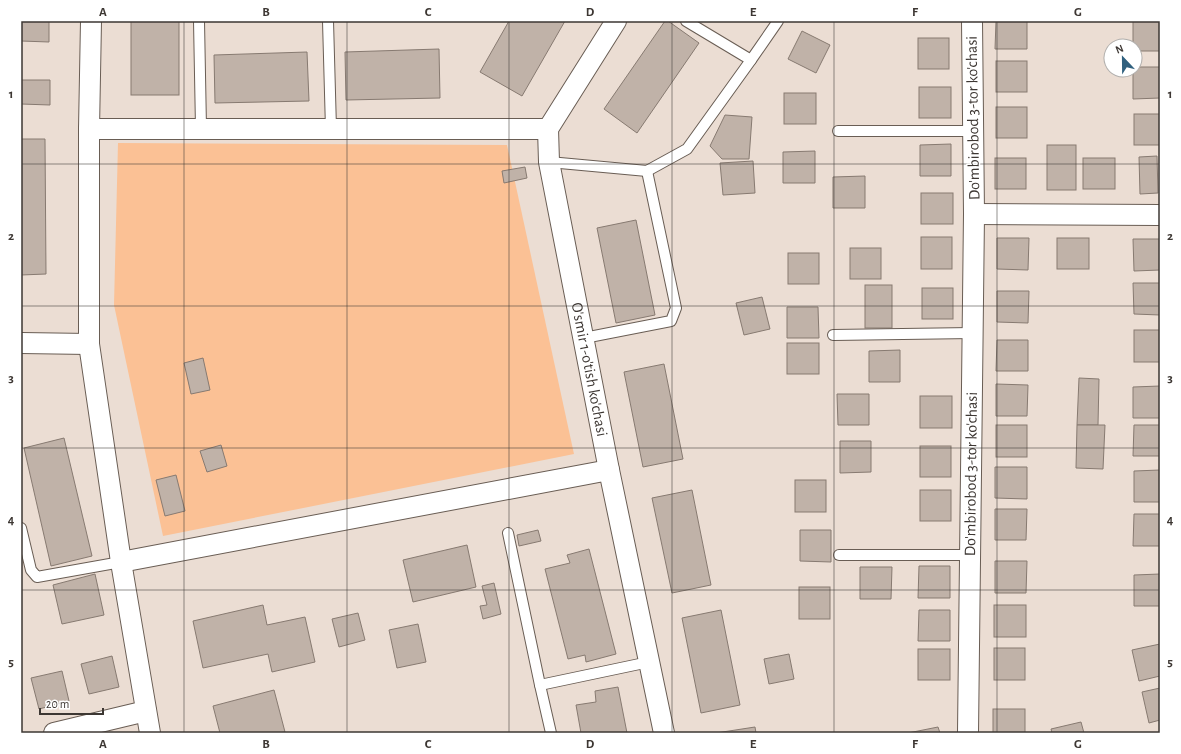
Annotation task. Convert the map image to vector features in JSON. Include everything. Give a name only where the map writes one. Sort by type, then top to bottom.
[{"type":"street","points":[[91,21],[89,129],[90,344],[121,562],[150,733]]},
{"type":"street","points":[[89,129],[548,129],[616,21]]},
{"type":"street","name":"Do'mbirobod 3-tor ko'chasi","points":[[968,733],[974,214],[972,21]]},
{"type":"street","name":"O'smir 1-o'tish ko'chasi","points":[[548,129],[549,162],[609,470],[664,733]]},
{"type":"street","name":"Do'mbirobod 3-tor ko'chasi","points":[[974,214],[1160,215]]},
{"type":"street","points":[[21,343],[90,344]]},
{"type":"street","points":[[121,562],[609,470]]},
{"type":"street","points":[[54,733],[146,711]]},
{"type":"lane","points":[[199,21],[200,128]]},
{"type":"lane","points":[[328,21],[331,129]]},
{"type":"lane","points":[[686,21],[751,60]]},
{"type":"lane","points":[[549,162],[647,171],[687,149],[778,21]]},
{"type":"lane","points":[[838,131],[973,131]]},
{"type":"lane","points":[[584,338],[671,321],[676,308],[647,171]]},
{"type":"lane","points":[[833,335],[972,333]]},
{"type":"lane","points":[[21,528],[31,570],[37,577],[121,562]]},
{"type":"lane","points":[[508,533],[551,733]]},
{"type":"lane","points":[[839,554],[970,555]]},
{"type":"lane","points":[[540,685],[649,662]]},
{"type":"shaded area","points":[[118,143],[507,145],[574,454],[163,536],[114,305]]},
{"type":"building","points":[[21,21],[49,21],[49,42],[21,41]]},
{"type":"building","points":[[131,21],[179,21],[179,95],[131,95]]},
{"type":"building","points":[[509,21],[565,21],[522,96],[480,72]]},
{"type":"building","points":[[665,21],[668,21],[699,43],[637,133],[604,109]]},
{"type":"building","points":[[996,21],[1027,21],[1027,49],[995,49]]},
{"type":"building","points":[[1133,21],[1160,21],[1160,51],[1143,51],[1143,38],[1133,38]]},
{"type":"building","points":[[802,31],[830,45],[816,73],[788,59]]},
{"type":"building","points":[[918,38],[949,38],[949,69],[918,69]]},
{"type":"building","points":[[439,49],[440,98],[346,100],[345,52]]},
{"type":"building","points":[[307,52],[309,101],[215,103],[214,55]]},
{"type":"building","points":[[996,61],[1027,61],[1027,92],[996,92]]},
{"type":"building","points":[[1143,67],[1160,67],[1160,98],[1133,99],[1133,78],[1143,78]]},
{"type":"building","points":[[21,80],[50,80],[50,105],[21,104]]},
{"type":"building","points":[[919,87],[951,87],[951,118],[919,118]]},
{"type":"building","points":[[784,93],[816,93],[816,124],[784,124]]},
{"type":"building","points":[[996,107],[1027,107],[1027,138],[996,138]]},
{"type":"building","points":[[1134,114],[1160,114],[1160,145],[1134,145]]},
{"type":"building","points":[[725,115],[752,117],[749,159],[722,159],[710,146]]},
{"type":"building","points":[[21,139],[45,139],[46,274],[21,275]]},
{"type":"building","points":[[951,144],[951,176],[920,176],[920,145]]},
{"type":"building","points":[[1047,145],[1076,145],[1076,190],[1047,190]]},
{"type":"building","points":[[815,151],[815,183],[783,183],[783,152]]},
{"type":"building","points":[[1157,156],[1158,193],[1140,194],[1139,157]]},
{"type":"building","points":[[995,158],[1026,158],[1026,189],[995,189]]},
{"type":"building","points":[[1083,158],[1115,158],[1115,189],[1083,189]]},
{"type":"building","points":[[753,161],[755,193],[723,195],[720,163]]},
{"type":"building","points":[[525,167],[527,178],[504,183],[502,171]]},
{"type":"building","points":[[865,176],[865,208],[833,208],[833,177]]},
{"type":"building","points":[[921,193],[953,193],[953,224],[921,224]]},
{"type":"building","points":[[636,220],[655,315],[616,323],[597,228]]},
{"type":"building","points":[[921,237],[952,237],[952,269],[921,269]]},
{"type":"building","points":[[997,238],[1029,238],[1028,270],[997,269]]},
{"type":"building","points":[[1057,238],[1089,238],[1089,269],[1057,269]]},
{"type":"building","points":[[1133,239],[1160,239],[1160,270],[1134,271]]},
{"type":"building","points":[[850,248],[881,248],[881,279],[850,279]]},
{"type":"building","points":[[788,253],[819,253],[819,284],[788,284]]},
{"type":"building","points":[[1133,283],[1160,283],[1160,315],[1134,314]]},
{"type":"building","points":[[865,285],[892,285],[892,328],[865,328]]},
{"type":"building","points":[[922,288],[953,288],[953,319],[922,319]]},
{"type":"building","points":[[997,291],[1029,291],[1028,323],[997,322]]},
{"type":"building","points":[[762,297],[770,329],[744,335],[736,303]]},
{"type":"building","points":[[787,307],[818,307],[819,338],[787,338]]},
{"type":"building","points":[[1134,330],[1160,330],[1160,362],[1134,362]]},
{"type":"building","points":[[997,340],[1028,340],[1028,371],[996,371]]},
{"type":"building","points":[[787,343],[819,343],[819,374],[787,374]]},
{"type":"building","points":[[900,350],[900,382],[869,382],[869,351]]},
{"type":"building","points":[[203,358],[210,390],[191,394],[184,363]]},
{"type":"building","points":[[664,364],[683,459],[643,467],[624,372]]},
{"type":"building","points":[[1079,378],[1099,379],[1098,425],[1077,425]]},
{"type":"building","points":[[996,384],[1028,385],[1027,416],[996,416]]},
{"type":"building","points":[[1160,386],[1160,418],[1133,418],[1133,387]]},
{"type":"building","points":[[837,394],[869,394],[869,425],[838,425]]},
{"type":"building","points":[[920,396],[952,396],[952,428],[920,428]]},
{"type":"building","points":[[996,425],[1027,425],[1027,457],[996,457]]},
{"type":"building","points":[[1077,425],[1105,425],[1103,469],[1076,468]]},
{"type":"building","points":[[1134,425],[1160,425],[1160,456],[1133,456]]},
{"type":"building","points":[[64,438],[92,556],[51,566],[24,448]]},
{"type":"building","points":[[840,441],[871,441],[871,472],[840,473]]},
{"type":"building","points":[[221,445],[227,466],[207,472],[200,451]]},
{"type":"building","points":[[920,446],[951,446],[951,477],[920,477]]},
{"type":"building","points":[[995,467],[1027,467],[1027,499],[995,498]]},
{"type":"building","points":[[1160,470],[1160,502],[1134,502],[1134,471]]},
{"type":"building","points":[[176,475],[185,511],[165,516],[156,480]]},
{"type":"building","points":[[795,480],[826,480],[826,512],[795,512]]},
{"type":"building","points":[[692,490],[711,585],[672,593],[652,498]]},
{"type":"building","points":[[920,490],[951,490],[951,521],[920,521]]},
{"type":"building","points":[[995,509],[1027,509],[1026,540],[995,540]]},
{"type":"building","points":[[1134,514],[1160,514],[1160,546],[1133,546]]},
{"type":"building","points":[[538,530],[541,541],[519,546],[517,535]]},
{"type":"building","points":[[800,530],[831,530],[831,562],[800,561]]},
{"type":"building","points":[[467,545],[476,587],[413,602],[403,560]]},
{"type":"building","points":[[589,549],[616,654],[586,662],[585,655],[568,659],[545,569],[570,563],[567,555]]},
{"type":"building","points":[[995,561],[1027,561],[1026,593],[995,593]]},
{"type":"building","points":[[919,566],[950,566],[950,598],[918,598]]},
{"type":"building","points":[[860,567],[892,567],[891,599],[860,599]]},
{"type":"building","points":[[95,574],[104,615],[62,624],[53,585]]},
{"type":"building","points":[[1160,574],[1160,606],[1134,606],[1134,575]]},
{"type":"building","points":[[494,583],[501,614],[483,619],[480,606],[487,605],[482,586]]},
{"type":"building","points":[[799,587],[830,587],[830,619],[799,619]]},
{"type":"building","points":[[263,605],[267,625],[305,617],[315,662],[272,672],[268,654],[203,668],[193,621]]},
{"type":"building","points":[[994,605],[1026,605],[1026,637],[994,637]]},
{"type":"building","points":[[721,610],[740,705],[701,713],[682,618]]},
{"type":"building","points":[[919,610],[950,610],[950,641],[918,641]]},
{"type":"building","points":[[358,613],[365,640],[339,647],[332,619]]},
{"type":"building","points":[[418,624],[426,662],[397,668],[389,630]]},
{"type":"building","points":[[1160,644],[1160,676],[1139,681],[1132,650]]},
{"type":"building","points":[[994,648],[1025,648],[1025,680],[994,680]]},
{"type":"building","points":[[918,649],[950,649],[950,680],[918,680]]},
{"type":"building","points":[[789,654],[794,679],[769,684],[764,659]]},
{"type":"building","points":[[112,656],[119,687],[89,694],[81,664]]},
{"type":"building","points":[[62,671],[69,701],[39,709],[31,678]]},
{"type":"building","points":[[618,687],[627,733],[581,733],[576,705],[596,702],[595,691]]},
{"type":"building","points":[[1160,688],[1160,720],[1149,723],[1142,692]]},
{"type":"building","points":[[274,690],[285,732],[220,733],[213,706]]},
{"type":"building","points":[[993,709],[1025,709],[1025,733],[993,733]]},
{"type":"building","points":[[1081,722],[1084,733],[1052,733],[1051,729]]},
{"type":"building","points":[[755,727],[756,733],[716,733]]},
{"type":"building","points":[[938,727],[940,733],[908,733]]}]
